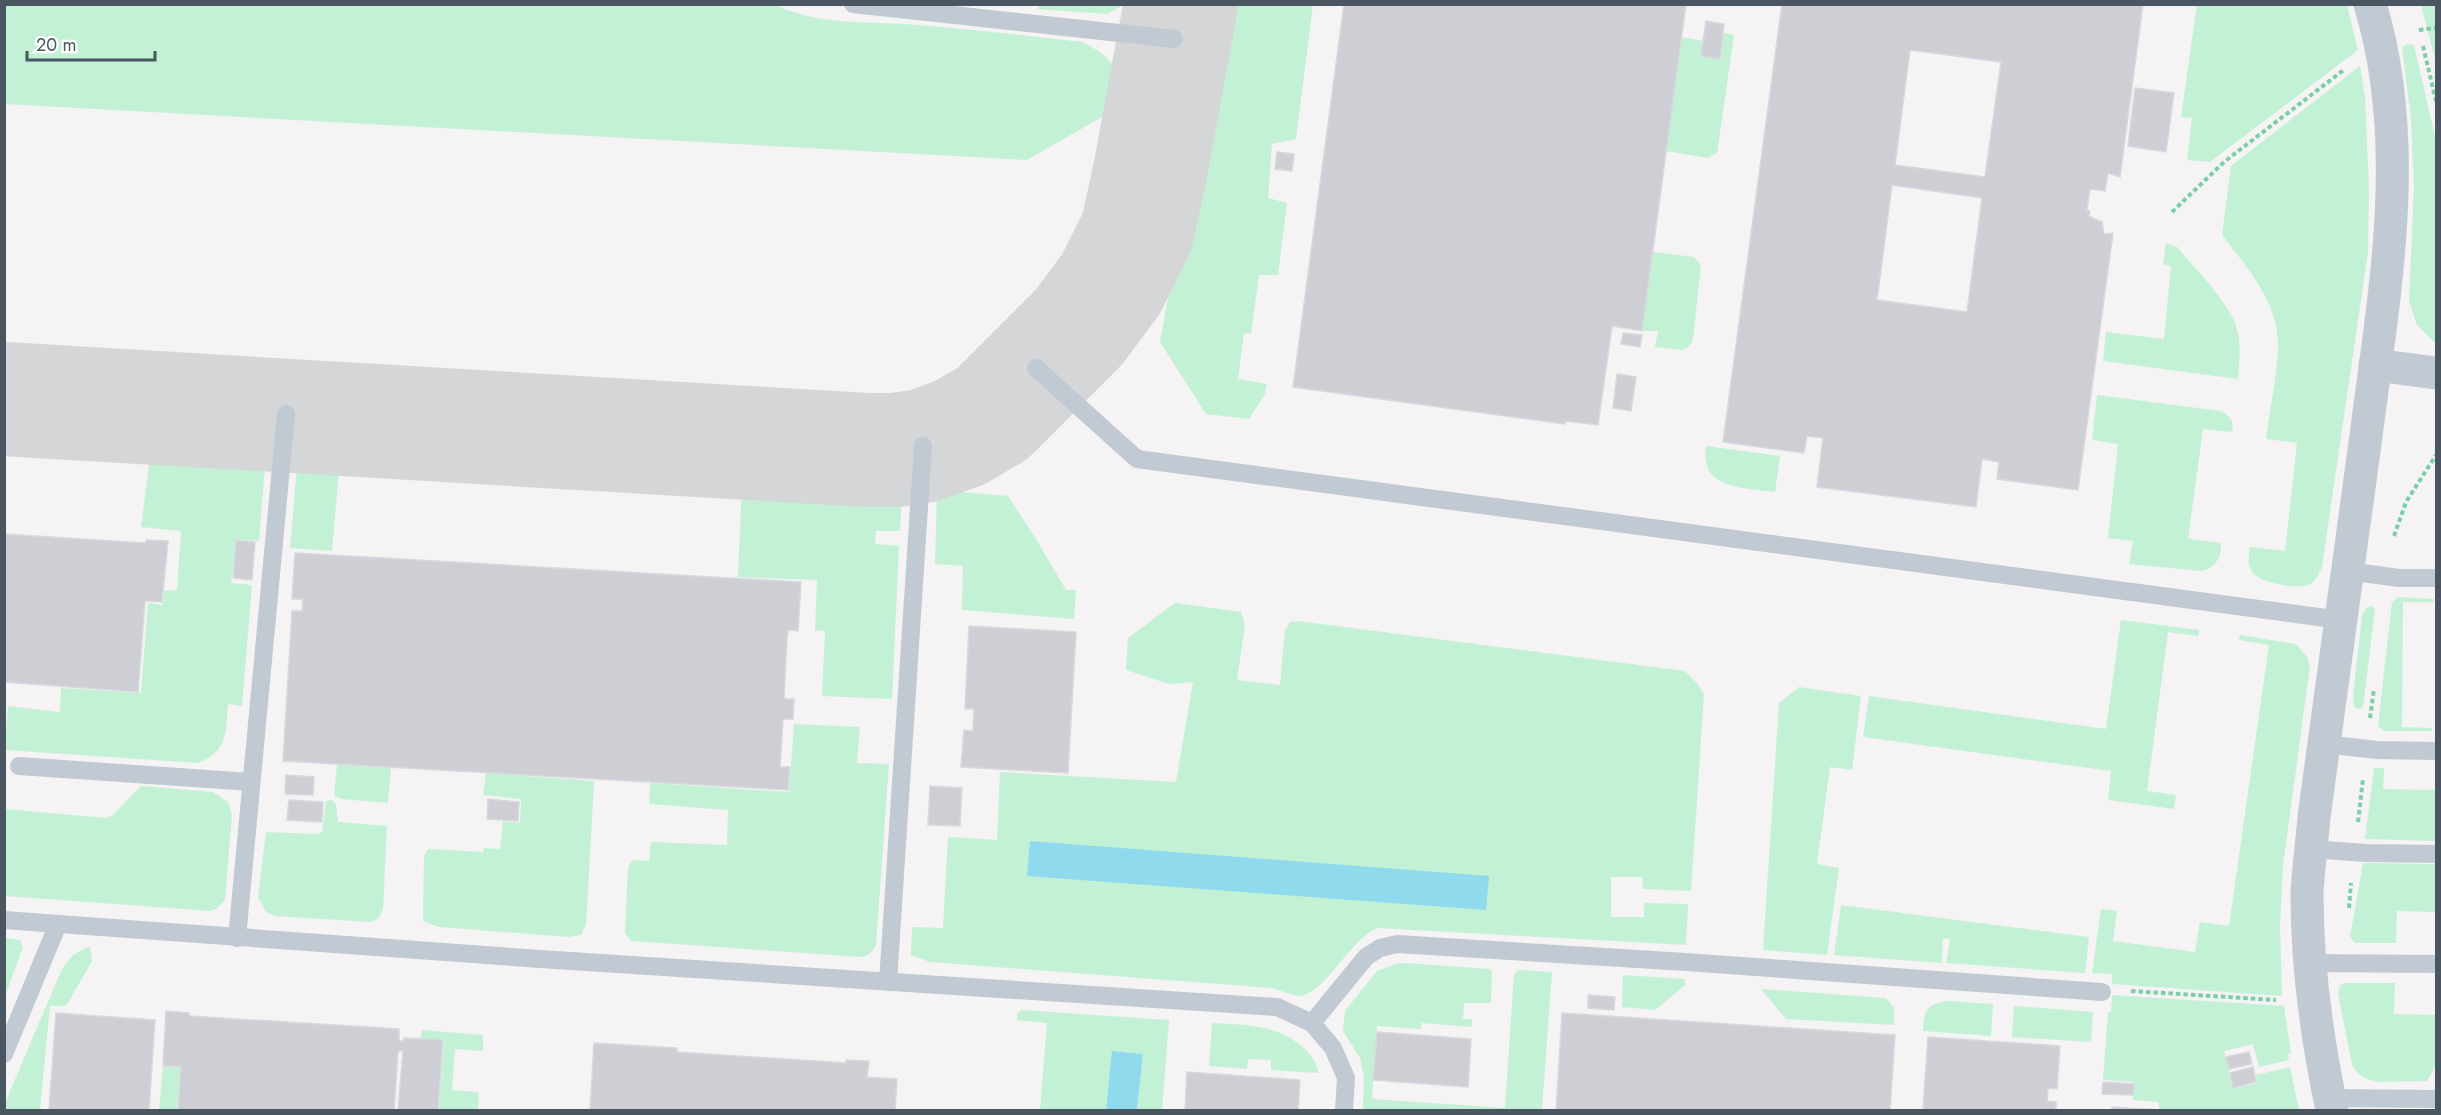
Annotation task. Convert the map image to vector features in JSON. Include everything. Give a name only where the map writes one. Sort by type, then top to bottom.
[{"type":"street","points":[[2331,1104],[2308,954],[2307,893],[2324,744],[2390,248],[2391,127],[2386,76],[2370,4]]},
{"type":"street","points":[[2375,365],[2436,373]]},
{"type":"lane","points":[[853,4],[1174,39]]},
{"type":"lane","points":[[1036,368],[1137,459],[2341,620]]},
{"type":"lane","points":[[237,938],[286,414]]},
{"type":"lane","points":[[888,982],[923,446]]},
{"type":"lane","points":[[2348,571],[2387,576],[2436,578]]},
{"type":"lane","points":[[2324,744],[2436,751]]},
{"type":"lane","points":[[20,766],[251,782]]},
{"type":"lane","points":[[2311,849],[2436,854]]},
{"type":"lane","points":[[4,920],[237,938],[1277,1007],[1312,1023],[1333,1048],[1346,1078],[1344,1110]]},
{"type":"lane","points":[[4,1054],[58,924]]},
{"type":"lane","points":[[1312,1023],[1366,957],[1380,948],[1397,944],[2102,992]]},
{"type":"lane","points":[[2308,954],[2436,964]]},
{"type":"lane","points":[[2331,1104],[2436,1099]]},
{"type":"path","points":[[2172,212],[2224,162],[2380,44],[2417,20],[2436,101]]},
{"type":"path","points":[[2419,30],[2436,28]]},
{"type":"path","points":[[2387,576],[2393,538],[2406,502],[2436,455]]},
{"type":"path","points":[[2308,954],[2348,918],[2375,680]]},
{"type":"path","points":[[2102,992],[2112,989],[2283,1001],[2313,997]]},
{"type":"green space","points":[[1039,4],[1124,5],[1107,14],[1038,9]]},
{"type":"green space","points":[[2197,4],[2347,5],[2358,50],[2210,162],[2187,160],[2192,118],[2181,117]]},
{"type":"green space","points":[[4,5],[776,5],[792,12],[827,20],[938,27],[1082,42],[1108,60],[1125,87],[1121,100],[1109,113],[1027,160],[5,104]]},
{"type":"green space","points":[[1220,5],[1313,5],[1296,139],[1272,144],[1268,198],[1287,203],[1278,275],[1259,275],[1251,333],[1244,333],[1238,379],[1267,384],[1265,394],[1249,419],[1206,414],[1160,342]]},
{"type":"green space","points":[[2421,5],[2436,5],[2436,63]]},
{"type":"green space","points":[[1724,33],[1734,35],[1717,153],[1708,158],[1666,151],[1681,37],[1704,41],[1720,58]]},
{"type":"green space","points":[[2408,44],[2414,45],[2436,141],[2436,344],[2417,325],[2409,301],[2414,187],[2411,119],[2402,47]]},
{"type":"green space","points":[[2360,66],[2365,97],[2369,188],[2368,252],[2322,567],[2311,584],[2286,585],[2268,582],[2255,575],[2249,564],[2250,547],[2285,551],[2297,443],[2266,439],[2276,369],[2277,330],[2267,300],[2259,286],[2222,235],[2231,166]]},
{"type":"green space","points":[[2166,243],[2177,247],[2231,314],[2239,336],[2238,379],[2103,361],[2106,332],[2164,339],[2171,266],[2163,264]]},
{"type":"green space","points":[[1653,252],[1694,257],[1701,265],[1693,339],[1689,347],[1682,350],[1655,347],[1658,331],[1642,331]]},
{"type":"green space","points":[[2097,395],[2221,411],[2231,420],[2232,432],[2203,429],[2188,539],[2221,543],[2219,558],[2214,565],[2201,571],[2129,564],[2133,541],[2108,538],[2118,444],[2092,440]]},
{"type":"green space","points":[[1706,446],[1780,456],[1775,492],[1738,487],[1726,484],[1717,478],[1709,471]]},
{"type":"green space","points":[[151,449],[266,454],[259,541],[236,539],[231,583],[252,585],[242,706],[228,704],[224,740],[215,753],[198,763],[5,750],[8,706],[60,712],[61,688],[141,693],[148,603],[163,605],[164,591],[177,590],[181,531],[141,527]]},
{"type":"green space","points":[[298,456],[340,459],[332,551],[290,548]]},
{"type":"green space","points":[[742,482],[902,489],[900,531],[876,531],[875,544],[899,546],[892,699],[822,696],[825,631],[815,630],[817,580],[738,577]]},
{"type":"green space","points":[[937,490],[1008,496],[1066,590],[1076,590],[1074,619],[962,610],[963,566],[935,564]]},
{"type":"green space","points":[[2398,597],[2434,599],[2433,602],[2403,602],[2402,727],[2432,728],[2432,731],[2384,731],[2378,726],[2392,602]]},
{"type":"green space","points":[[1175,603],[1241,612],[1245,625],[1237,680],[1280,685],[1285,630],[1290,622],[1298,621],[1685,671],[1704,694],[1691,891],[1643,889],[1642,877],[1611,877],[1611,917],[1644,917],[1644,903],[1688,904],[1686,945],[1377,928],[1357,943],[1318,986],[1300,996],[1272,988],[930,962],[911,955],[912,927],[943,928],[948,837],[997,840],[1000,772],[1176,782],[1193,682],[1169,684],[1126,670],[1128,638]]},
{"type":"green space","points":[[2372,606],[2375,609],[2363,707],[2358,709],[2354,706],[2353,696],[2362,616],[2366,608]]},
{"type":"green space","points":[[2121,620],[2199,630],[2198,636],[2168,632],[2147,791],[2176,795],[2174,809],[2108,800],[2111,771],[1863,737],[1869,696],[2106,729]]},
{"type":"green space","points":[[2240,635],[2296,644],[2307,657],[2310,666],[2283,865],[2280,926],[2282,996],[2112,984],[2112,974],[2092,973],[2101,909],[2117,911],[2113,941],[2195,952],[2200,922],[2229,926],[2269,645],[2239,640]]},
{"type":"green space","points":[[1799,687],[1861,696],[1852,770],[1830,767],[1817,864],[1839,868],[1827,955],[1763,950],[1779,703]]},
{"type":"green space","points":[[794,724],[860,727],[857,763],[889,764],[876,945],[873,950],[861,957],[631,941],[625,933],[628,867],[633,860],[649,861],[651,842],[727,845],[728,810],[649,804],[650,783],[789,792]]},
{"type":"green space","points":[[337,765],[391,768],[388,803],[341,799],[334,795]]},
{"type":"green space","points":[[2374,768],[2384,768],[2383,789],[2436,790],[2436,841],[2365,839]]},
{"type":"green space","points":[[486,773],[594,781],[586,925],[581,935],[568,937],[439,927],[423,921],[424,856],[428,849],[483,852],[484,848],[500,849],[503,821],[520,823],[521,799],[483,795]]},
{"type":"green space","points":[[141,786],[213,792],[228,802],[232,815],[225,900],[216,909],[210,911],[5,896],[5,809],[106,818],[113,815]]},
{"type":"green space","points":[[331,800],[336,804],[338,822],[387,826],[381,914],[370,922],[275,916],[266,912],[258,897],[266,832],[317,834],[322,832],[326,801]]},
{"type":"green space","points":[[2363,863],[2436,864],[2436,912],[2397,911],[2396,943],[2355,943],[2350,937]]},
{"type":"green space","points":[[1841,905],[2089,937],[2085,973],[1946,963],[1950,939],[1943,938],[1942,963],[1834,955]]},
{"type":"green space","points":[[5,938],[20,940],[23,947],[5,996]]},
{"type":"green space","points":[[90,946],[92,961],[66,1006],[50,1006],[40,1110],[5,1110],[5,1103],[62,969],[73,955]]},
{"type":"green space","points":[[1395,964],[1490,969],[1492,972],[1491,1003],[1464,1003],[1463,1019],[1472,1019],[1472,1027],[1421,1023],[1421,1029],[1377,1026],[1372,1099],[1505,1108],[1514,974],[1519,970],[1552,972],[1542,1110],[1363,1110],[1364,1076],[1360,1058],[1343,1031],[1345,1011],[1377,971]]},
{"type":"green space","points":[[1623,975],[1685,979],[1685,985],[1655,1010],[1622,1007]]},
{"type":"green space","points":[[2344,983],[2395,983],[2394,1014],[2436,1015],[2436,1065],[2427,1081],[2378,1082],[2357,1072],[2352,1065],[2338,993],[2340,986]]},
{"type":"green space","points":[[1761,989],[1886,998],[1894,1008],[1894,1025],[1786,1019]]},
{"type":"green space","points":[[2112,995],[2284,1006],[2291,1053],[2288,1054],[2289,1060],[2259,1067],[2253,1044],[2224,1051],[2233,1089],[2257,1083],[2256,1075],[2290,1067],[2299,1110],[2174,1110],[2159,1109],[2159,1102],[2133,1100],[2134,1082],[2103,1080],[2108,1012],[2111,1012]]},
{"type":"green space","points":[[1949,1001],[1993,1004],[1991,1036],[1923,1031],[1924,1017],[1928,1009],[1935,1004]]},
{"type":"green space","points":[[2014,1006],[2093,1012],[2091,1042],[2012,1037]]},
{"type":"green space","points":[[1022,1010],[1169,1020],[1162,1110],[1137,1110],[1143,1054],[1113,1051],[1106,1110],[1040,1110],[1047,1023],[1017,1020],[1017,1014]]},
{"type":"green space","points":[[1212,1023],[1261,1027],[1284,1035],[1307,1051],[1318,1073],[1271,1070],[1271,1060],[1248,1059],[1247,1069],[1209,1066]]},
{"type":"green space","points":[[422,1030],[483,1035],[483,1051],[455,1049],[452,1090],[479,1092],[478,1110],[439,1110],[444,1040],[421,1038]]},
{"type":"green space","points":[[163,1067],[181,1068],[177,1110],[159,1110]]},
{"type":"water","points":[[1030,841],[1489,876],[1486,910],[1027,876]]},
{"type":"water","points":[[1112,1051],[1143,1054],[1137,1110],[1106,1110]]},
{"type":"building","points":[[1344,4],[1686,4],[1642,331],[1612,326],[1598,425],[1566,421],[1565,424],[1293,387]]},
{"type":"building","points":[[1782,4],[2143,4],[2120,177],[2108,173],[2105,191],[2090,189],[2087,210],[2090,211],[2089,216],[2102,222],[2104,234],[2113,233],[2078,490],[1997,479],[1999,462],[1982,459],[1976,507],[1817,487],[1823,438],[1807,436],[1804,453],[1723,442]],"holes":[[[1910,50],[2001,62],[1985,177],[1895,165]],[[1892,185],[1982,198],[1967,312],[1877,300]]]},
{"type":"building","points":[[1706,21],[1724,24],[1720,59],[1701,56]]},
{"type":"building","points":[[2135,88],[2174,93],[2166,152],[2128,146]]},
{"type":"building","points":[[1277,152],[1294,154],[1292,171],[1275,169]]},
{"type":"building","points":[[1623,333],[1642,335],[1640,347],[1621,344]]},
{"type":"building","points":[[1617,374],[1636,377],[1631,411],[1613,408]]},
{"type":"building","points":[[4,534],[145,543],[146,540],[168,541],[162,602],[145,601],[138,692],[4,682]]},
{"type":"building","points":[[236,540],[255,542],[252,580],[233,578]]},
{"type":"building","points":[[295,553],[801,582],[798,631],[788,630],[787,638],[784,699],[794,699],[793,719],[783,719],[780,767],[790,767],[788,790],[283,761],[292,611],[302,611],[303,599],[292,599]]},
{"type":"building","points":[[969,626],[1076,632],[1068,773],[961,767],[964,730],[973,731],[974,709],[965,709]]},
{"type":"building","points":[[286,775],[314,777],[313,795],[285,794]]},
{"type":"building","points":[[930,786],[962,788],[960,826],[928,825]]},
{"type":"building","points":[[488,799],[519,802],[518,821],[487,819]]},
{"type":"building","points":[[289,800],[323,802],[322,822],[287,820]]},
{"type":"building","points":[[1588,995],[1615,997],[1614,1010],[1588,1008]]},
{"type":"building","points":[[166,1011],[189,1013],[189,1016],[399,1029],[399,1041],[403,1041],[404,1038],[443,1040],[438,1110],[398,1110],[403,1051],[398,1051],[394,1110],[178,1110],[181,1067],[163,1066]]},
{"type":"building","points":[[56,1013],[155,1020],[149,1110],[49,1110]]},
{"type":"building","points":[[1562,1013],[1895,1035],[1890,1110],[1556,1110]]},
{"type":"building","points":[[1377,1032],[1471,1039],[1468,1087],[1373,1080]]},
{"type":"building","points":[[1928,1037],[2060,1046],[2057,1089],[2048,1088],[2047,1101],[2056,1102],[2056,1110],[1923,1110]]},
{"type":"building","points":[[594,1043],[677,1048],[677,1052],[846,1063],[846,1060],[869,1061],[867,1077],[897,1079],[895,1110],[590,1110]]},
{"type":"building","points":[[2249,1052],[2252,1064],[2229,1069],[2226,1057]]},
{"type":"building","points":[[2253,1067],[2256,1082],[2233,1088],[2230,1073]]},
{"type":"building","points":[[1187,1072],[1300,1080],[1298,1110],[1185,1110]]},
{"type":"building","points":[[2103,1082],[2134,1084],[2133,1095],[2102,1094]]},
{"type":"building","points":[[2112,1107],[2159,1110],[2112,1110]]},
{"type":"taxiway","points":[[4,399],[867,450],[895,450],[923,446],[959,433],[992,414],[1079,327],[1111,284],[1137,232],[1181,4]]}]
